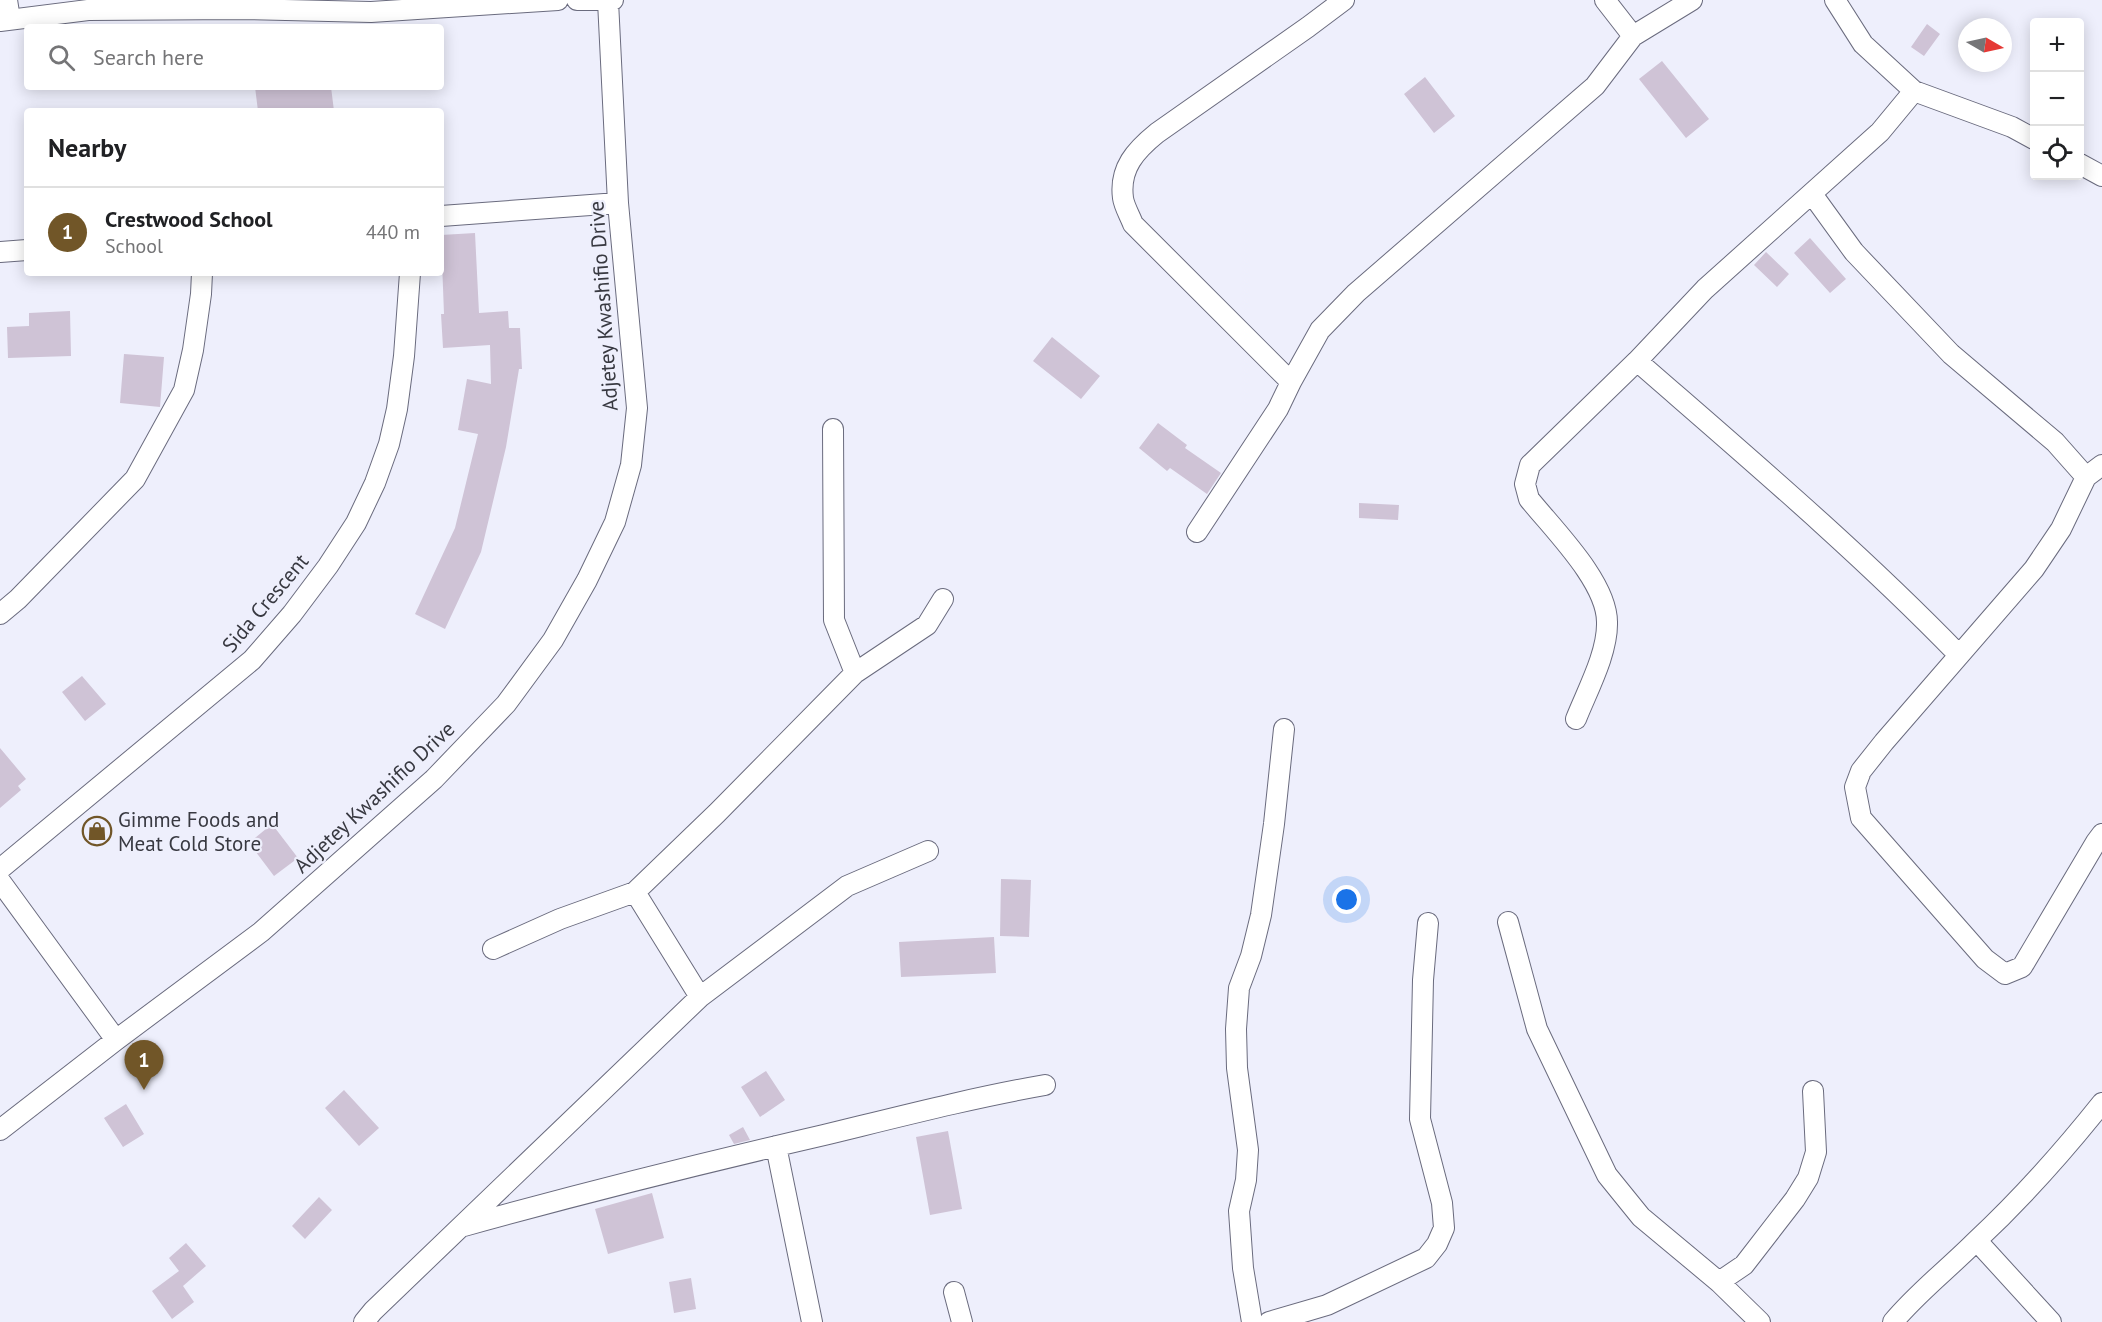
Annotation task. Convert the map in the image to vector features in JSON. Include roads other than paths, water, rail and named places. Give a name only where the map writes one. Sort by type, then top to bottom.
[{"type":"street","points":[[6,13],[241,4],[345,6],[372,12],[558,0]]},
{"type":"street","points":[[577,0],[610,0]]},
{"type":"street","name":"Adjetey Kwashifio Drive","points":[[0,1130],[261,932],[434,779],[506,704],[553,640],[587,580],[615,522],[630,465],[637,408],[632,332],[618,203],[610,0]]},
{"type":"street","points":[[1292,382],[1133,224],[1123,199],[1124,172],[1137,149],[1157,133],[1344,0]]},
{"type":"street","points":[[1605,0],[1633,36]]},
{"type":"street","points":[[1197,532],[1278,409],[1320,330],[1356,293],[1595,86],[1633,36],[1692,0]]},
{"type":"street","points":[[1835,0],[1863,44],[1914,91],[2030,137]]},
{"type":"street","points":[[1576,719],[1602,654],[1607,623],[1603,599],[1591,576],[1530,499],[1525,484],[1530,465],[1637,361],[1705,289],[1880,132],[1914,91]]},
{"type":"street","points":[[2084,167],[2102,176]]},
{"type":"street","points":[[1812,194],[1854,252],[1951,354],[2055,442],[2086,477]]},
{"type":"street","points":[[444,216],[618,203]]},
{"type":"street","points":[[0,252],[24,250]]},
{"type":"street","points":[[0,614],[18,599],[135,479],[184,390],[193,350],[202,276]]},
{"type":"street","name":"Sida Crescent","points":[[0,869],[252,660],[292,614],[328,566],[356,523],[375,483],[389,444],[397,409],[404,356],[410,276]]},
{"type":"street","points":[[1637,361],[1825,526],[1922,616],[1958,654]]},
{"type":"street","points":[[833,429],[834,620],[855,673]]},
{"type":"street","points":[[2102,465],[2086,477],[2061,529],[2034,569],[1958,654],[1861,771],[1855,787],[1862,818],[1985,959],[2005,974],[2022,967],[2102,834]]},
{"type":"street","points":[[493,949],[561,919],[635,892],[717,813],[855,673],[927,625],[943,599]]},
{"type":"street","points":[[1252,1322],[1243,1268],[1239,1211],[1246,1180],[1248,1150],[1237,1068],[1236,1029],[1239,988],[1251,956],[1261,915],[1273,835],[1284,729]]},
{"type":"street","points":[[364,1322],[700,997],[848,886],[928,851]]},
{"type":"street","points":[[0,881],[116,1040]]},
{"type":"street","points":[[635,892],[700,997]]},
{"type":"street","points":[[1508,922],[1537,1029],[1607,1175],[1641,1217],[1719,1282],[1760,1322]]},
{"type":"street","points":[[1269,1322],[1328,1305],[1426,1258],[1441,1236],[1444,1228],[1442,1203],[1420,1119],[1423,980],[1428,923]]},
{"type":"street","points":[[461,1227],[586,1192],[995,1094],[1045,1085]]},
{"type":"street","points":[[1719,1282],[1744,1265],[1795,1199],[1808,1178],[1816,1152],[1813,1091]]},
{"type":"street","points":[[1893,1322],[2032,1184],[2102,1103]]},
{"type":"street","points":[[776,1146],[812,1322]]},
{"type":"street","points":[[1977,1241],[2051,1322]]},
{"type":"street","points":[[954,1292],[962,1322]]},
{"type":"place","name":"Gimme Foods and Meat Cold Store","points":[[97,831]]},
{"type":"place","name":"Crestwood School","points":[[144,1090]]}]
